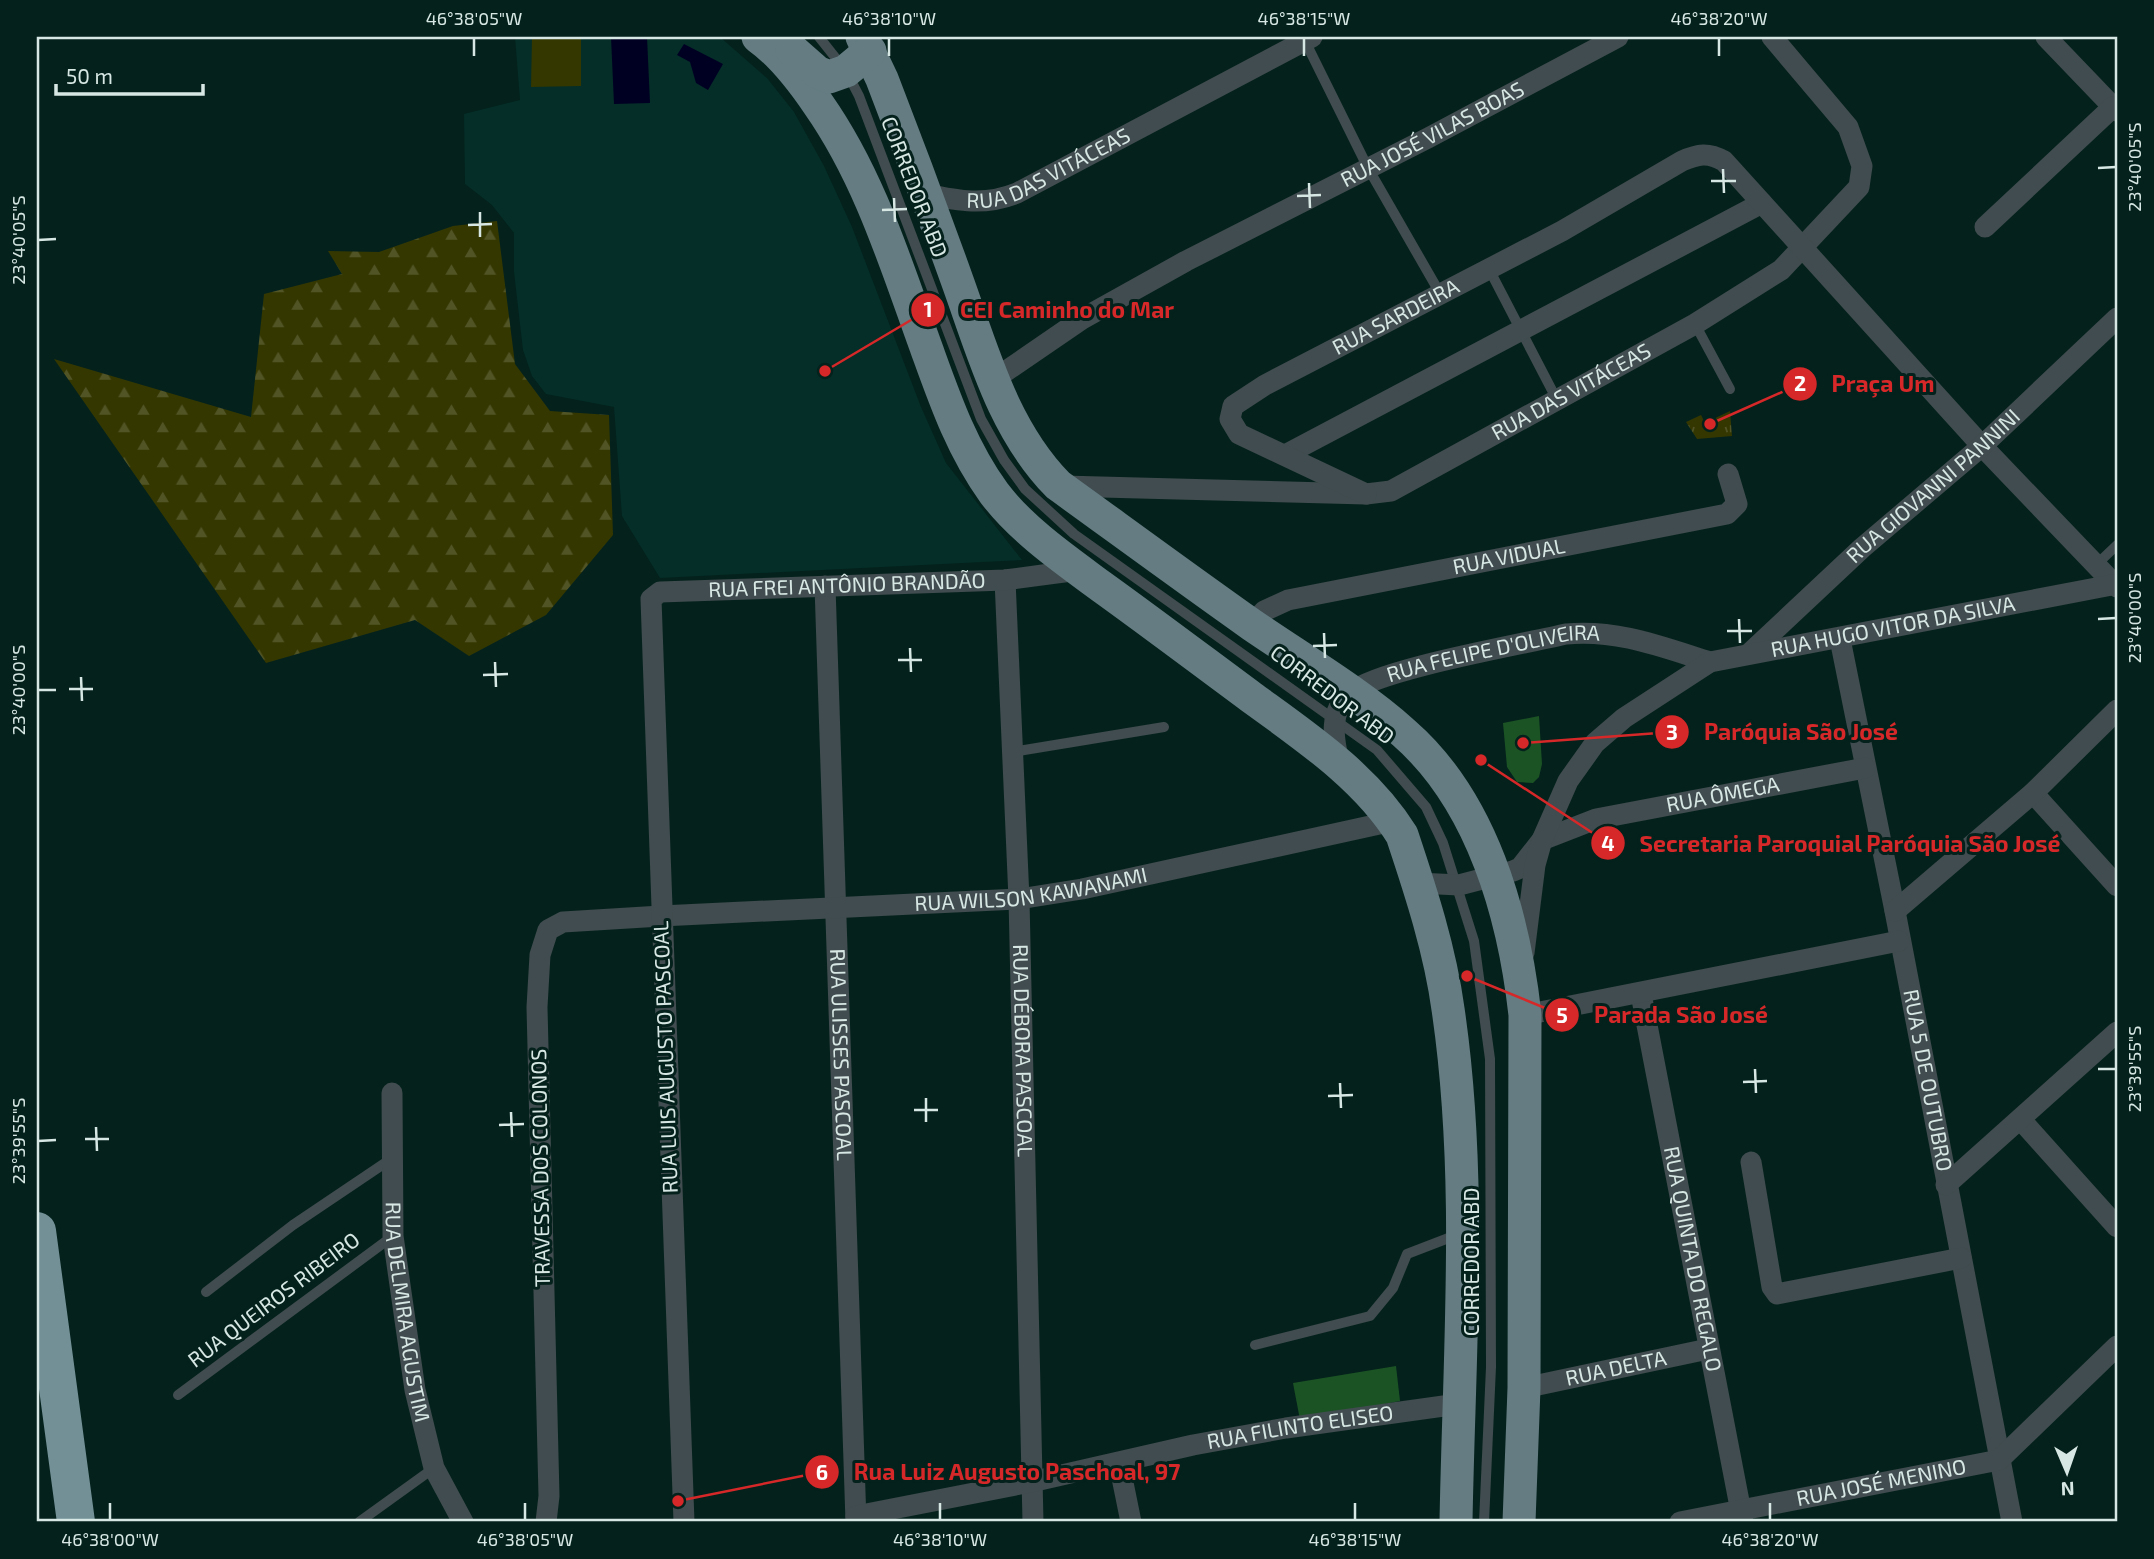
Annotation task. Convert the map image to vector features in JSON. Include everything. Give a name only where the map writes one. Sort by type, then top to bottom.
[{"type":"highway","points":[[37,1231],[76,1522]]},
{"type":"main road","points":[[758,37],[771,46],[805,85],[855,163],[881,224],[946,404],[968,454],[996,495],[1043,541],[1079,570],[1339,762],[1393,821],[1402,835],[1418,883],[1448,1009],[1462,1167],[1456,1522]]},
{"type":"main road","points":[[777,37],[820,75],[829,77],[859,53],[926,194],[993,380],[1018,435],[1058,485],[1252,625],[1343,705],[1404,733],[1452,790],[1485,847],[1496,877],[1521,979],[1525,1015],[1524,1388],[1519,1522]]},
{"type":"street","name":"RUA JOSÉ VILAS BOAS","points":[[993,380],[1082,319],[1186,261],[1618,37]]},
{"type":"street","name":"RUA DAS VITÁCEAS","points":[[1058,485],[1106,489],[1366,494],[1391,491],[1695,324],[1781,270],[1855,193],[1861,181],[1862,166],[1848,127],[1772,37]]},
{"type":"street","points":[[1985,228],[2115,109],[2046,37]]},
{"type":"street","name":"RUA DAS VITÁCEAS","points":[[926,194],[974,203],[988,203],[1017,194],[1306,38]]},
{"type":"street","name":"RUA SARDEIRA","points":[[1366,494],[1239,434],[1230,419],[1233,406],[1265,385],[1489,270],[1693,156],[1714,155],[1724,161],[1762,203]]},
{"type":"street","points":[[1285,455],[1762,203],[1800,249],[1982,446],[2116,585]]},
{"type":"street","name":"RUA GIOVANNI PANNINI","points":[[1750,653],[1862,548],[1982,446],[2117,318]]},
{"type":"street","name":"RUA VIDUAL","points":[[1252,625],[1264,611],[1288,600],[1727,514],[1737,504],[1728,474]]},
{"type":"street","points":[[1038,576],[1043,541]]},
{"type":"street","name":"RUA FREI ANTÔNIO BRANDÃO","points":[[654,594],[1004,580],[1079,570]]},
{"type":"street","name":"RUA DÉBORA PASCOAL","points":[[1004,580],[1019,899],[1033,1522]]},
{"type":"street","name":"RUA HUGO VITOR DA SILVA","points":[[1521,979],[1531,890],[1542,840],[1568,781],[1594,743],[1624,718],[1710,662],[2116,585]]},
{"type":"street","name":"RUA ULISSES PASCOAL","points":[[825,586],[856,1519]]},
{"type":"street","name":"RUA LUIS AUGUSTO PASCOAL","points":[[654,594],[649,606],[684,1522]]},
{"type":"street","name":"RUA FELIPE D'OLIVEIRA","points":[[1343,705],[1376,679],[1566,634],[1592,632],[1638,639],[1710,662]]},
{"type":"street","name":"RUA 5 DE OUTUBRO","points":[[1840,639],[1895,911],[2011,1522]]},
{"type":"street","points":[[1339,762],[1333,738],[1343,705]]},
{"type":"street","points":[[1895,911],[2034,793],[2117,710]]},
{"type":"street","name":"RUA ÔMEGA","points":[[1542,840],[1596,819],[1865,768]]},
{"type":"street","points":[[2034,793],[2117,886]]},
{"type":"street","name":"RUA WILSON KAWANAMI","points":[[661,916],[1019,899],[1082,889],[1393,821]]},
{"type":"street","name":"RUA HUGO VITOR DA SILVA","points":[[1418,883],[1459,885],[1496,877],[1520,868],[1542,840]]},
{"type":"street","name":"TRAVESSA DOS COLONOS","points":[[546,1522],[550,1496],[537,1007],[543,937],[555,924],[563,922],[661,916]]},
{"type":"street","points":[[1525,1015],[1899,941]]},
{"type":"street","name":"RUA QUINTA DO REGALO","points":[[1641,993],[1742,1516]]},
{"type":"street","points":[[1946,1185],[2117,1032]]},
{"type":"street","name":"RUA DELMIRA AGUSTIM","points":[[392,1093],[393,1236],[415,1390],[434,1468],[463,1522]]},
{"type":"street","points":[[2021,1120],[2117,1227]]},
{"type":"street","points":[[1751,1162],[1772,1287],[1777,1294],[1961,1258]]},
{"type":"street","points":[[1999,1460],[2117,1346]]},
{"type":"street","name":"RUA DELTA","points":[[1524,1388],[1708,1349]]},
{"type":"street","name":"RUA FILINTO ELISEO","points":[[856,1519],[1286,1428],[1458,1404]]},
{"type":"street","name":"RUA JOSÉ MENINO","points":[[1680,1522],[1742,1516],[1999,1460]]},
{"type":"street","points":[[1119,1463],[1131,1522]]},
{"type":"lane","name":"CORREDOR ABD","points":[[819,37],[859,53],[859,96],[981,419],[1025,489],[1074,534],[1343,705],[1426,807],[1443,843],[1459,885],[1480,975],[1490,1059],[1491,1367],[1484,1522]]},
{"type":"lane","points":[[1306,38],[1368,168],[1441,295]]},
{"type":"lane","points":[[1489,270],[1556,398]]},
{"type":"lane","points":[[1695,324],[1730,389]]},
{"type":"lane","points":[[2096,565],[2117,545]]},
{"type":"lane","points":[[1012,752],[1164,727]]},
{"type":"lane","points":[[206,1293],[293,1225],[394,1157]]},
{"type":"lane","points":[[1255,1345],[1370,1316],[1393,1288],[1407,1254],[1461,1233]]},
{"type":"lane","name":"RUA QUEIROS RIBEIRO","points":[[178,1395],[393,1236]]},
{"type":"lane","points":[[359,1522],[434,1468]]},
{"type":"shaded area","points":[[515,37],[720,37],[767,78],[794,112],[824,166],[852,227],[921,407],[946,463],[1022,560],[660,578],[622,516],[614,407],[546,394],[532,376],[523,350],[514,272],[514,233],[492,205],[465,184],[464,114],[520,100]]},
{"type":"shaded area","points":[[611,37],[647,37],[650,103],[614,104]]},
{"type":"shaded area","points":[[684,44],[723,64],[708,90],[696,83],[690,62],[677,55]]},
{"type":"green space","points":[[532,37],[581,37],[581,86],[531,87]]},
{"type":"green space","points":[[497,221],[515,364],[550,411],[609,415],[613,535],[546,615],[469,656],[415,620],[266,663],[54,359],[251,417],[264,294],[342,274],[328,251],[379,252],[453,226]]},
{"type":"green space","points":[[1730,411],[1732,436],[1697,439],[1686,422],[1701,415],[1705,423]]},
{"type":"building","points":[[1539,716],[1542,764],[1539,777],[1533,783],[1517,782],[1507,767],[1503,723]]},
{"type":"building","points":[[1396,1366],[1400,1401],[1300,1420],[1293,1383]]},
{"type":"place","name":"CEI Caminho do Mar","points":[[825,371]]},
{"type":"place","name":"Praça Um","points":[[1710,424]]},
{"type":"place","name":"Paróquia São José","points":[[1523,743]]},
{"type":"place","name":"Secretaria Paroquial Paróquia São José","points":[[1481,760]]},
{"type":"place","name":"Parada São José","points":[[1467,976]]},
{"type":"place","name":"Rua Luiz Augusto Paschoal, 97","points":[[678,1501]]}]
